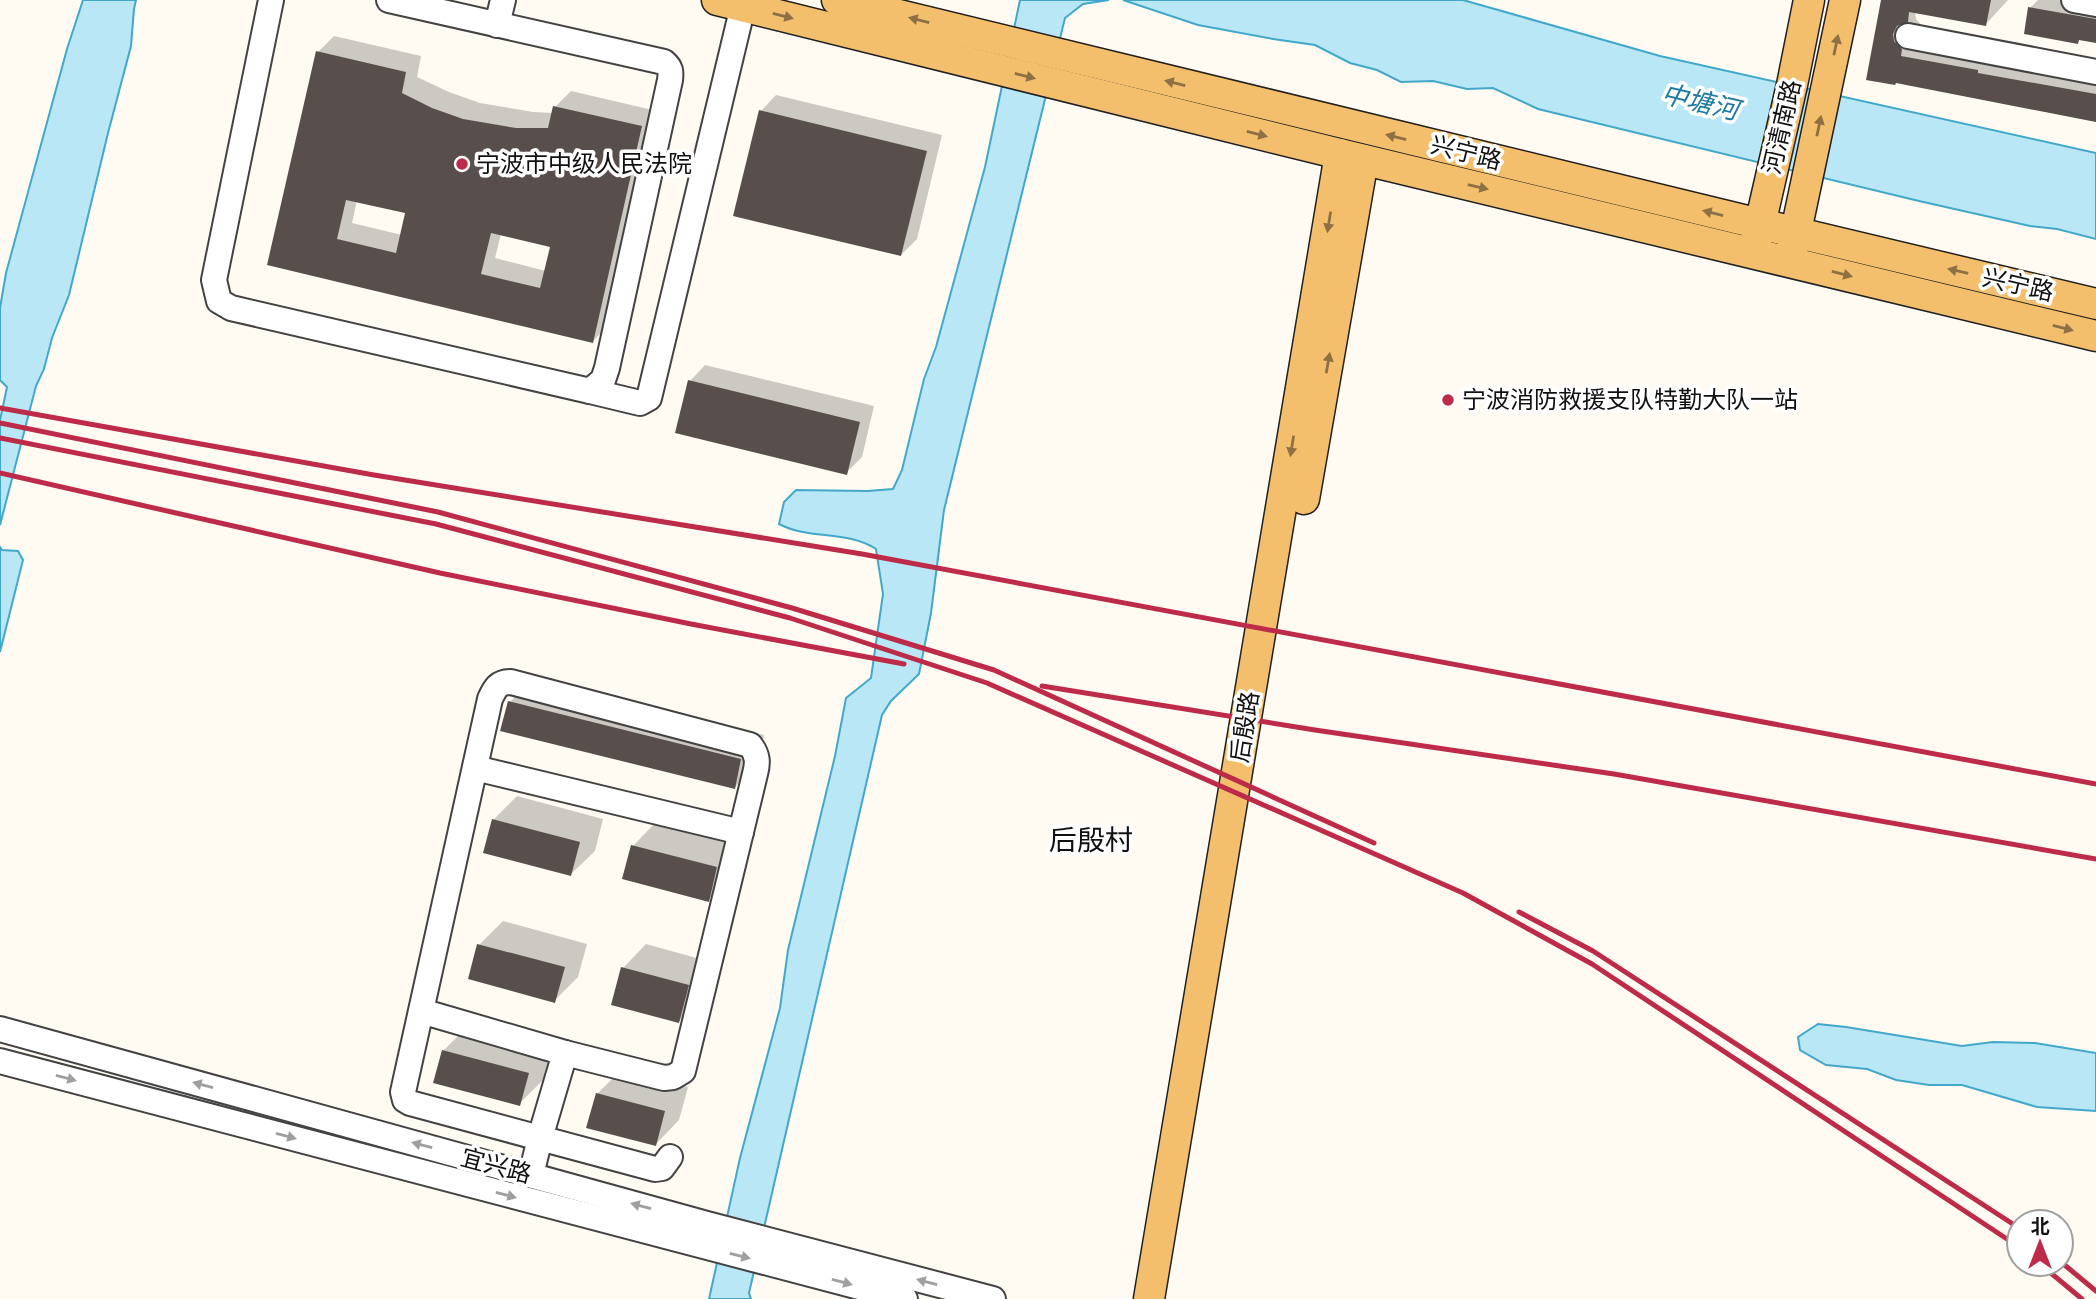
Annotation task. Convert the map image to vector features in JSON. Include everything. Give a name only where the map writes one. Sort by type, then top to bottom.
[{"type":"main road","name":"兴宁路","points":[[837,0],[982,50],[1071,58],[1756,238],[1796,232],[2096,304]]},
{"type":"main road","name":"河清南路","points":[[1756,238],[1809,0]]},
{"type":"main road","name":"河清南路","points":[[1789,261],[1845,0]]},
{"type":"main road","points":[[730,3],[982,50],[1072,88],[1352,157],[1756,238],[1789,261],[2096,336]]},
{"type":"main road","name":"后殷路","points":[[1149,1299],[1352,157]]},
{"type":"main road","name":"后殷路","points":[[1163,1299],[1352,157]]},
{"type":"street","points":[[271,0],[214,280],[219,301],[231,308],[640,403],[649,398],[730,3]]},
{"type":"street","points":[[389,0],[664,62],[669,66],[671,72],[607,368],[603,380],[590,391]]},
{"type":"street","points":[[497,25],[503,0]]},
{"type":"street","points":[[2076,0],[2096,4]]},
{"type":"street","points":[[1908,36],[2096,72]]},
{"type":"street","points":[[421,1011],[565,1053],[664,1078],[680,1075],[758,762],[750,745],[512,682],[497,686],[490,699],[403,1092],[405,1100],[410,1103],[655,1169],[662,1168],[670,1157]]},
{"type":"street","points":[[475,768],[741,832]]},
{"type":"street","name":"宜兴路","points":[[0,1029],[531,1175],[705,1236]]},
{"type":"street","points":[[531,1175],[565,1053]]},
{"type":"street","name":"宜兴路","points":[[0,1061],[779,1255],[993,1299]]},
{"type":"street","name":"宜兴路","points":[[779,1255],[905,1299]]},
{"type":"water","points":[[83,0],[136,0],[131,46],[69,295],[36,386],[0,525],[0,420],[7,387],[0,380],[0,308],[6,273]]},
{"type":"water","points":[[1020,0],[1109,0],[1083,4],[1065,18],[944,510],[931,613],[919,674],[891,701],[882,715],[749,1293],[751,1299],[709,1299],[740,1158],[780,1008],[788,950],[835,756],[846,698],[871,678],[883,594],[876,549],[853,539],[803,532],[779,524],[784,502],[796,490],[893,489],[902,470],[924,379],[936,347],[985,167]]},
{"type":"water","name":"中塘河","points":[[1123,0],[1463,0],[1660,56],[2096,153],[2096,239],[1919,201],[1538,109],[1493,88],[1467,89],[1433,81],[1401,82],[1377,70],[1350,63],[1315,45],[1198,25]]},
{"type":"water","points":[[0,547],[2,550],[18,551],[23,560],[0,652]]},
{"type":"water","points":[[1818,1024],[1962,1046],[1993,1042],[2035,1043],[2096,1053],[2096,1111],[2037,1107],[1962,1085],[1929,1085],[1896,1080],[1867,1069],[1826,1065],[1800,1050],[1798,1037]]},
{"type":"building","points":[[1881,0],[1991,0],[1986,26],[1909,12],[1908,22],[1897,26],[1893,34],[1894,41],[1902,49],[1901,56],[2096,94],[2096,122],[1896,83],[1866,80]]},
{"type":"building","points":[[2028,7],[2096,19],[2096,43],[2079,40],[2078,44],[2024,34]]},
{"type":"building","name":"宁波市中级人民法院","points":[[316,51],[406,72],[402,93],[463,119],[516,128],[548,128],[553,106],[642,126],[593,343],[267,265]],"holes":[[[346,200],[405,213],[396,253],[337,239]],[[491,233],[550,247],[540,288],[481,274]]]},
{"type":"building","points":[[759,110],[927,151],[901,256],[733,216]]},
{"type":"building","points":[[688,380],[860,422],[847,475],[675,433]]},
{"type":"building","points":[[508,701],[741,759],[735,789],[500,731]]},
{"type":"building","points":[[492,819],[580,842],[571,876],[483,853]]},
{"type":"building","points":[[631,845],[717,867],[709,902],[622,879]]},
{"type":"building","points":[[477,944],[565,967],[555,1003],[468,979]]},
{"type":"building","points":[[621,967],[689,985],[679,1023],[611,1005]]},
{"type":"building","points":[[442,1050],[529,1073],[520,1106],[433,1083]]},
{"type":"building","points":[[596,1093],[665,1111],[656,1146],[586,1128]]},
{"type":"railway","points":[[0,408],[374,475],[862,554],[2096,784]]},
{"type":"railway","points":[[0,423],[438,512],[792,608],[994,670],[1374,843]]},
{"type":"railway","points":[[0,438],[436,524],[790,618],[987,683],[1463,893],[1592,964],[2005,1238]]},
{"type":"railway","points":[[0,473],[440,573],[904,664]]},
{"type":"railway","points":[[1042,686],[1614,774],[2096,859]]},
{"type":"railway","points":[[1519,912],[1593,951],[2005,1219]]},
{"type":"railway","points":[[2075,1274],[2096,1291]]},
{"type":"railway","points":[[2057,1278],[2082,1299]]},
{"type":"place","name":"宁波市中级人民法院","points":[[462,164]]},
{"type":"place","name":"宁波消防救援支队特勤大队一站","points":[[1448,400]]},
{"type":"district","name":"后殷村","points":[[1091,840]]}]
